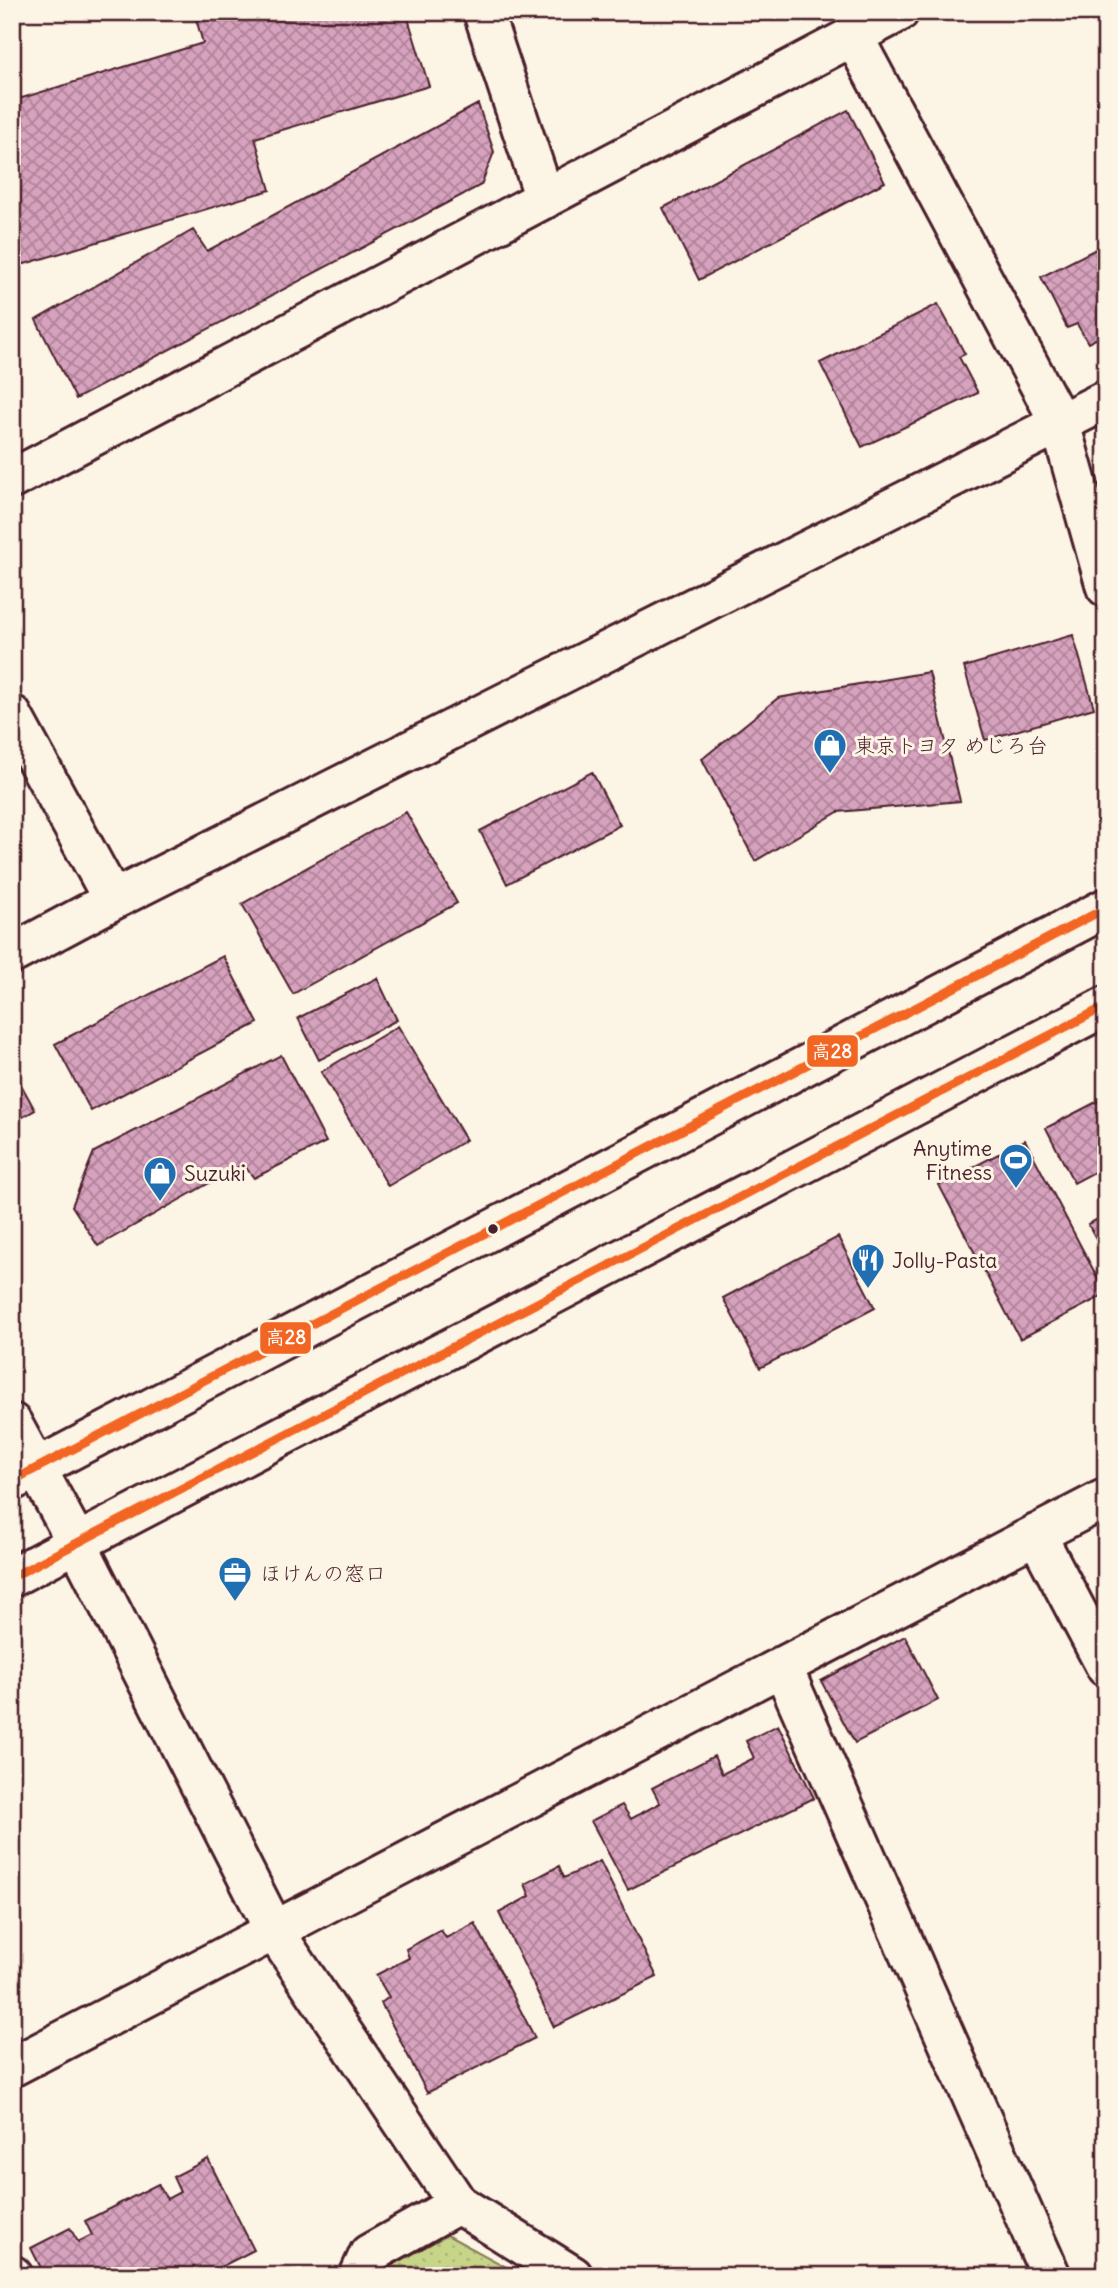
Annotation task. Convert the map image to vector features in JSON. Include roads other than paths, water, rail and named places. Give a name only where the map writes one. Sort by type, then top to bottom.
[{"type":"street","points":[[483,12],[545,199]]},
{"type":"street","points":[[12,479],[899,12]]},
{"type":"street","points":[[853,36],[1060,423],[1106,587]]},
{"type":"street","points":[[12,954],[113,900],[1106,400]]},
{"type":"street","points":[[12,715],[113,900]]},
{"type":"street","points":[[24,1475],[1106,908]]},
{"type":"street","points":[[12,1577],[1106,1006]]},
{"type":"street","points":[[12,1423],[24,1475],[77,1544],[275,1932],[458,2204],[573,2276]]},
{"type":"street","points":[[12,2067],[1106,1498]]},
{"type":"street","points":[[1035,1534],[1106,1667]]},
{"type":"street","points":[[782,1666],[1051,2276]]},
{"type":"street","points":[[359,2276],[369,2254],[458,2204]]},
{"type":"place","name":"東京トヨタ めじろ台","points":[[830,775]]},
{"type":"place","name":"Anytime Fitness","points":[[1016,1190]]},
{"type":"place","name":"Suzuki","points":[[160,1203]]},
{"type":"place","name":"Jolly-Pasta","points":[[868,1290]]},
{"type":"place","name":"ほけんの窓口","points":[[235,1603]]}]
